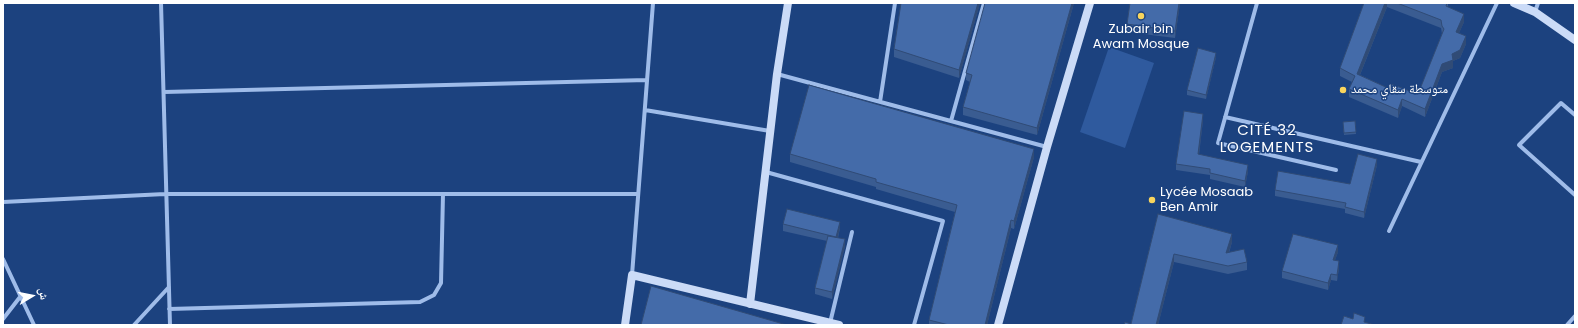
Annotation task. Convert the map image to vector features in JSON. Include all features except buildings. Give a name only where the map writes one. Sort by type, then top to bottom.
[{"type":"street","points":[[161,3],[165,194],[170,325]]},
{"type":"street","points":[[625,325],[632,275],[653,3]]},
{"type":"street","points":[[750,304],[777,74],[788,3]]},
{"type":"street","points":[[880,102],[895,3]]},
{"type":"street","points":[[951,121],[984,3]]},
{"type":"street","points":[[998,325],[1047,147],[1090,3]]},
{"type":"street","points":[[1257,3],[1218,143],[1336,170]]},
{"type":"street","points":[[1389,231],[1497,3]]},
{"type":"street","points":[[1514,3],[1535,12],[1575,40]]},
{"type":"street","points":[[1535,12],[1538,3]]},
{"type":"street","points":[[777,74],[1047,147]]},
{"type":"street","points":[[164,92],[647,80]]},
{"type":"street","points":[[1575,116],[1561,103],[1520,145],[1575,195]]},
{"type":"street","points":[[645,110],[770,131]]},
{"type":"street","points":[[1225,117],[1421,162]]},
{"type":"street","points":[[765,172],[942,221],[914,325]]},
{"type":"street","points":[[3,202],[165,194],[638,194]]},
{"type":"street","points":[[170,310],[420,302],[434,295],[441,283],[443,194]]},
{"type":"street","points":[[632,275],[816,322],[834,324],[852,232]]},
{"type":"street","points":[[3,259],[34,325]]},
{"type":"street","points":[[134,325],[169,287]]},
{"type":"street","points":[[3,319],[20,296]]},
{"type":"street","points":[[1567,325],[1575,316]]},
{"type":"shaded area","points":[[1109,47],[1154,63],[1125,148],[1080,132]]},
{"type":"place","name":"Zubair bin Awam Mosque","points":[[1141,16]]},
{"type":"place","name":"متوسطة سقاي محمد","points":[[1343,90]]},
{"type":"place","name":"Lycée Mosaab Ben Amir","points":[[1152,200]]},
{"type":"district","name":"CITÉ 32 LOGEMENTS","points":[[1267,140]]}]
